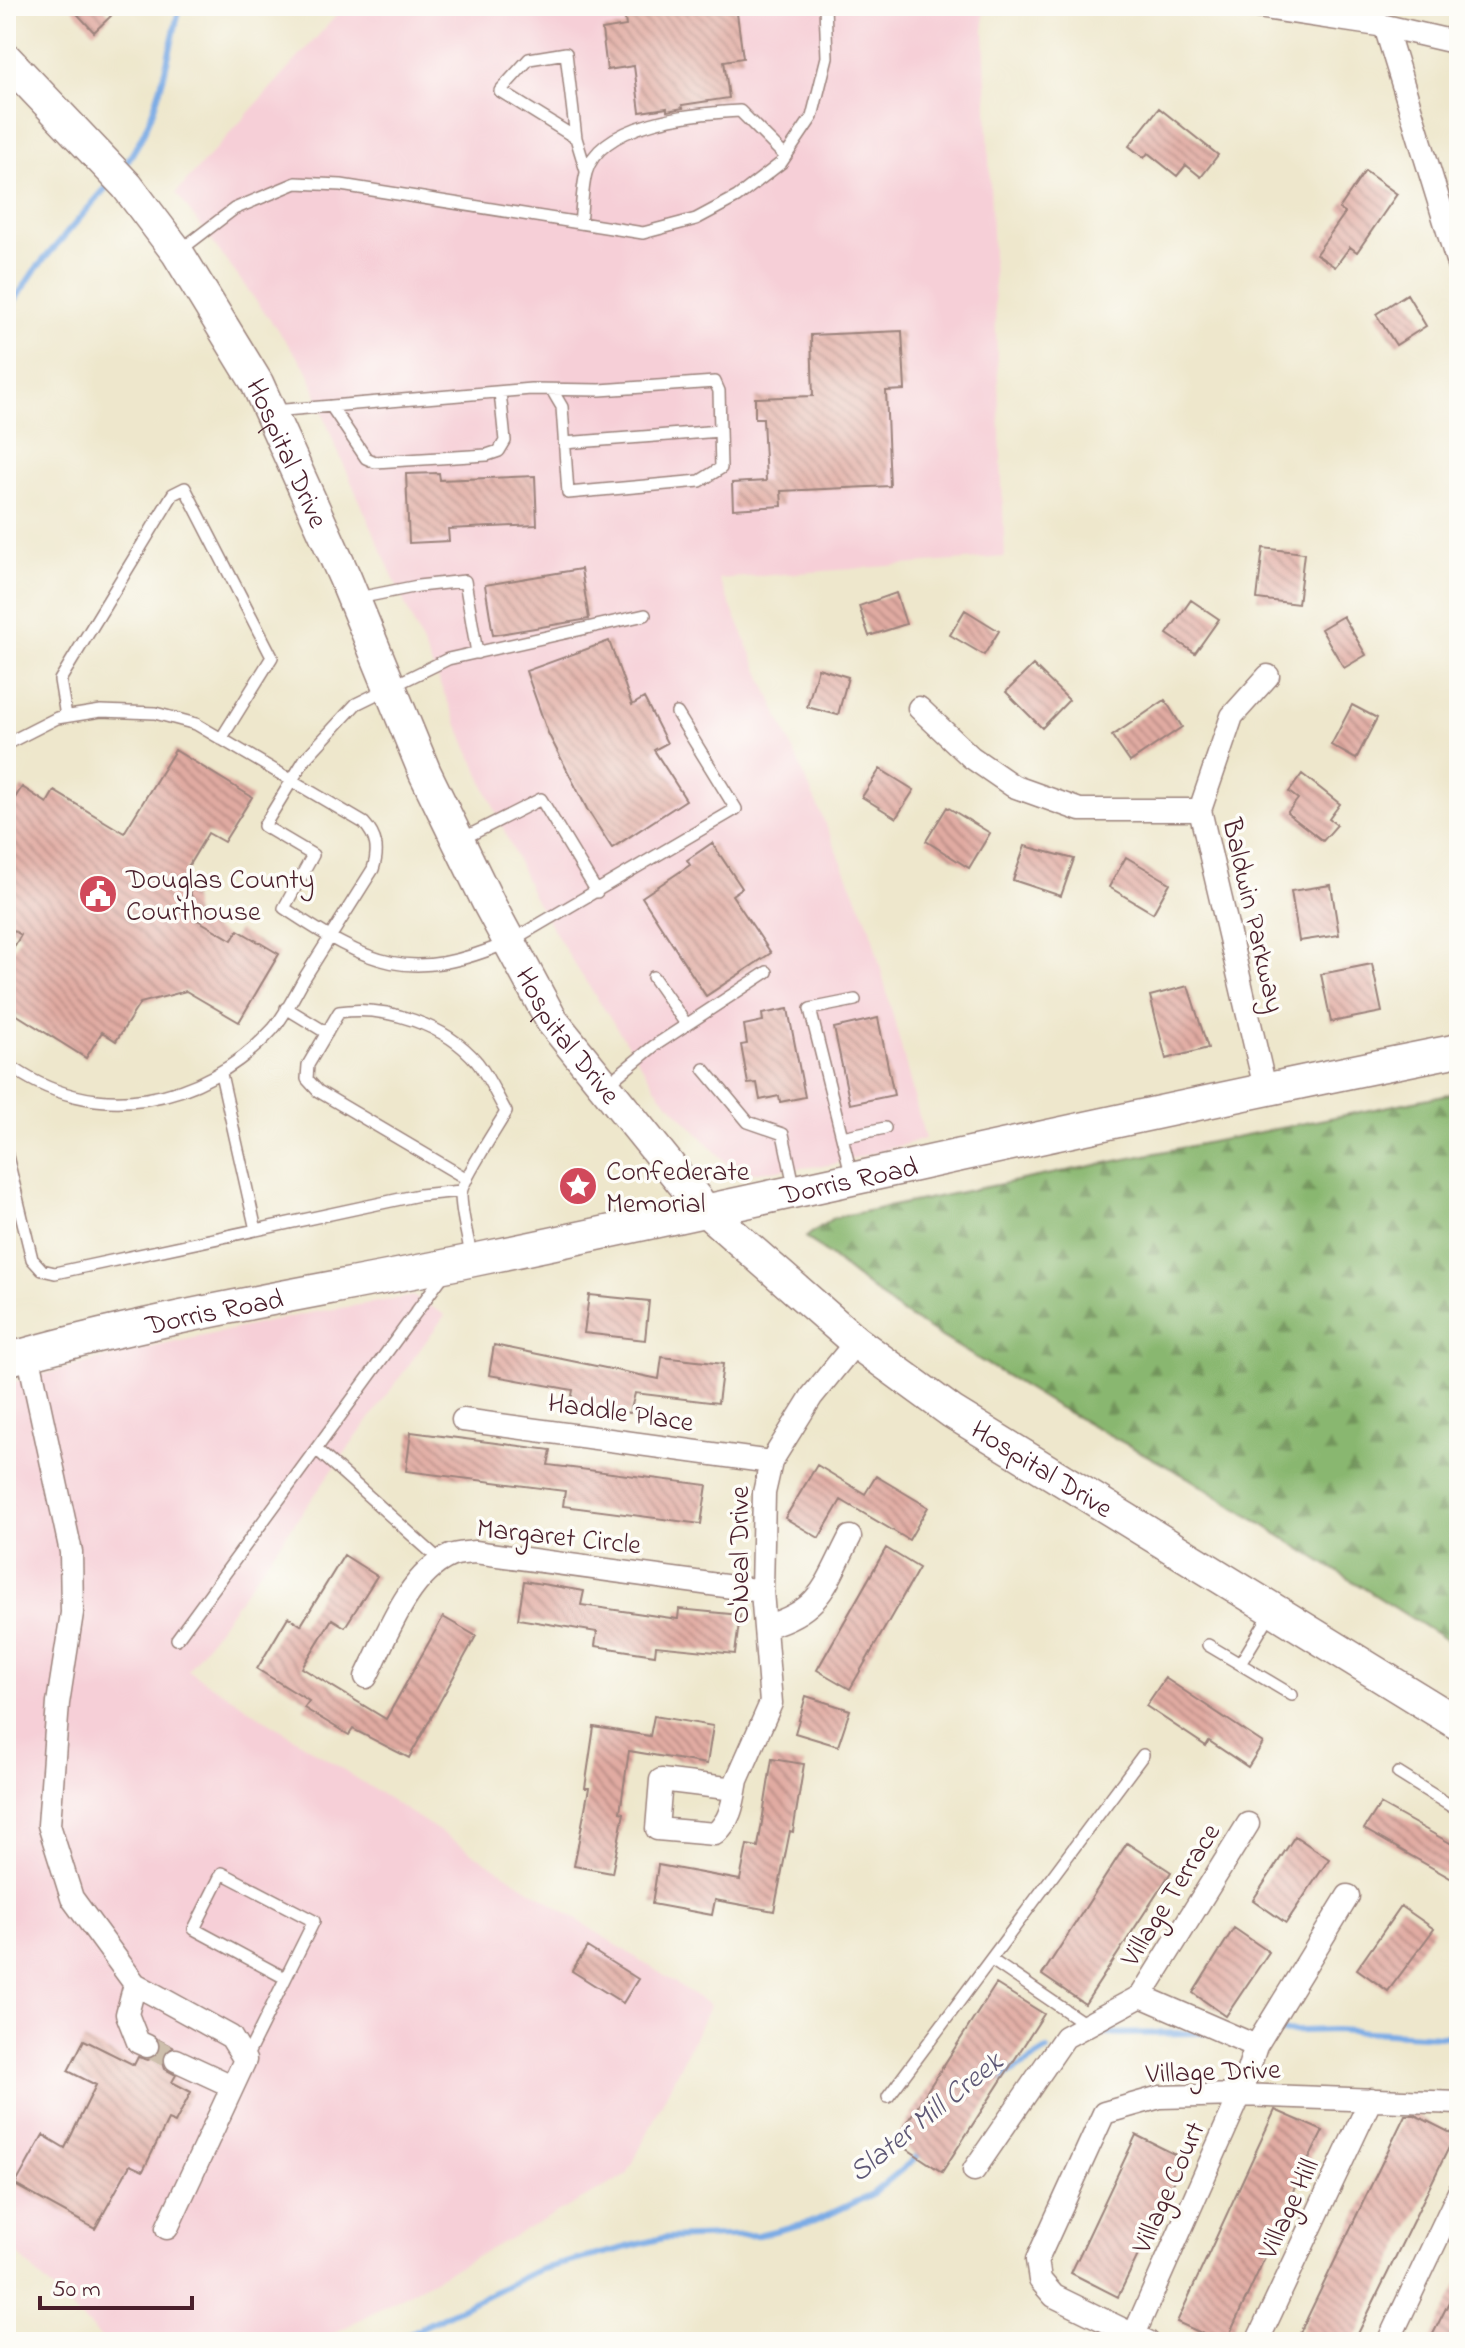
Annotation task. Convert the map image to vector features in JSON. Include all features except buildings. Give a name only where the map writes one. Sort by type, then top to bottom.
[{"type":"street","points":[[1251,6],[1385,26],[1459,43]]},
{"type":"street","points":[[1385,26],[1459,267]]},
{"type":"street","name":"Hospital Drive","points":[[6,59],[127,186],[177,252],[273,411],[458,841],[552,1021],[705,1210],[856,1342],[952,1412],[1459,1724]]},
{"type":"street","name":"Baldwin Parkway","points":[[1265,1088],[1200,810],[1232,716],[1268,676]]},
{"type":"street","points":[[919,708],[971,757],[1013,786],[1080,810],[1200,810]]},
{"type":"street","name":"Dorris Road","points":[[17,1356],[119,1329],[462,1262],[1265,1088],[1459,1050]]},
{"type":"street","name":"O'Neal Drive","points":[[735,1789],[771,1703],[762,1591],[764,1493],[771,1462],[812,1396],[856,1342]]},
{"type":"street","points":[[17,1356],[71,1552],[72,1613],[58,1703],[49,1825],[72,1898],[135,1984],[231,2037],[245,2060],[167,2228]]},
{"type":"street","name":"Haddle Place","points":[[463,1420],[771,1462]]},
{"type":"street","points":[[767,1626],[791,1619],[815,1603],[850,1537]]},
{"type":"street","name":"Margaret Circle","points":[[366,1677],[409,1595],[425,1573],[451,1556],[475,1552],[762,1591]]},
{"type":"street","name":"Village Terrace","points":[[974,2170],[1065,2037],[1141,1996],[1248,1824]]},
{"type":"street","name":"Village Court","points":[[1141,2339],[1240,2095],[1256,2046],[1348,1896]]},
{"type":"street","points":[[135,1984],[127,2014],[138,2042],[147,2046]]},
{"type":"street","name":"Village Terrace","points":[[1141,1996],[1256,2046]]},
{"type":"street","points":[[176,2060],[232,2086]]},
{"type":"street","name":"Village Drive","points":[[1141,2339],[1054,2296],[1040,2280],[1037,2260],[1104,2113],[1160,2097],[1240,2095],[1459,2103]]},
{"type":"street","name":"Village Hill","points":[[1257,2342],[1371,2099]]},
{"type":"street","points":[[1388,2342],[1459,2192]]},
{"type":"lane","points":[[177,252],[234,209],[296,183],[341,185],[643,233],[696,219],[737,197],[785,156],[812,117],[827,57],[825,6]]},
{"type":"lane","points":[[576,138],[500,91],[529,59],[566,53],[576,138],[586,171],[580,223]]},
{"type":"lane","points":[[586,171],[606,143],[629,130],[713,112],[740,111],[785,156]]},
{"type":"lane","points":[[273,411],[500,392],[715,382],[719,391],[721,468],[700,481],[568,493],[562,407],[552,390]]},
{"type":"lane","points":[[331,406],[366,458],[375,462],[487,455],[499,451],[505,441],[500,392]]},
{"type":"lane","points":[[564,443],[720,431]]},
{"type":"lane","points":[[66,716],[60,680],[173,494],[185,488],[272,657],[221,739]]},
{"type":"lane","points":[[354,599],[418,586],[465,581],[477,653]]},
{"type":"lane","points":[[645,615],[448,659],[356,704],[331,727],[264,826],[313,855],[284,908],[330,938],[362,954],[398,965],[436,966],[472,958],[509,942],[736,809],[677,713]]},
{"type":"lane","points":[[6,744],[24,732],[66,716],[101,711],[155,713],[196,724],[293,779],[364,823],[376,843],[373,869],[275,1027],[221,1074],[153,1100],[105,1102],[71,1095],[26,1079],[7,1065]]},
{"type":"lane","points":[[458,841],[541,799],[597,892]]},
{"type":"lane","points":[[605,1086],[686,1024],[767,972]]},
{"type":"lane","points":[[653,977],[686,1024]]},
{"type":"lane","points":[[852,1178],[810,1009],[855,1000]]},
{"type":"lane","points":[[286,1008],[327,1033]]},
{"type":"lane","points":[[177,1639],[316,1449],[462,1262],[461,1191],[506,1112],[477,1062],[449,1039],[407,1018],[365,1008],[339,1012],[308,1065],[307,1079],[318,1091],[467,1179]]},
{"type":"lane","points":[[704,1069],[748,1122],[783,1134],[795,1190]]},
{"type":"lane","points":[[221,1074],[256,1230]]},
{"type":"lane","points":[[842,1137],[885,1128]]},
{"type":"lane","points":[[6,1152],[32,1259],[42,1270],[55,1273],[419,1195],[461,1191]]},
{"type":"lane","points":[[316,1449],[442,1562]]},
{"type":"lane","points":[[1240,1664],[1274,1609]]},
{"type":"lane","points":[[1208,1645],[1292,1695]]},
{"type":"lane","points":[[888,2097],[993,1961],[1143,1755]]},
{"type":"lane","points":[[1398,1773],[1457,1805]]},
{"type":"lane","points":[[245,2060],[314,1921],[222,1873],[194,1929],[285,1978]]},
{"type":"lane","points":[[993,1961],[1088,2025]]},
{"type":"shaded area","points":[[345,6],[983,6],[1005,557],[719,579],[870,927],[925,1139],[831,1165],[737,1174],[661,1095],[532,894],[333,440],[308,371],[176,193]]},
{"type":"shaded area","points":[[414,1296],[445,1315],[188,1670],[710,2005],[627,2175],[318,2342],[105,2342],[6,2243],[6,1384],[116,1355],[309,1313]]},
{"type":"green space","points":[[1459,1092],[1459,1648],[1187,1477],[1054,1405],[899,1311],[806,1237],[833,1218]]},
{"type":"waterway","points":[[123,167],[153,110],[180,6]]},
{"type":"waterway","points":[[6,313],[35,270],[111,182]]},
{"type":"waterway","name":"Slater Mill Creek","points":[[1271,2032],[1334,2030],[1459,2037]]},
{"type":"waterway","name":"Slater Mill Creek","points":[[1087,2034],[1208,2033]]},
{"type":"waterway","name":"Slater Mill Creek","points":[[999,2080],[1047,2050]]},
{"type":"waterway","name":"Slater Mill Creek","points":[[392,2342],[538,2270],[663,2238],[758,2235],[815,2221],[872,2194],[924,2151]]},
{"type":"tunnel","points":[[147,2046],[176,2060]]},
{"type":"place","name":"Douglas County Courthouse","points":[[98,894]]},
{"type":"place","name":"Confederate Memorial","points":[[578,1186]]}]
